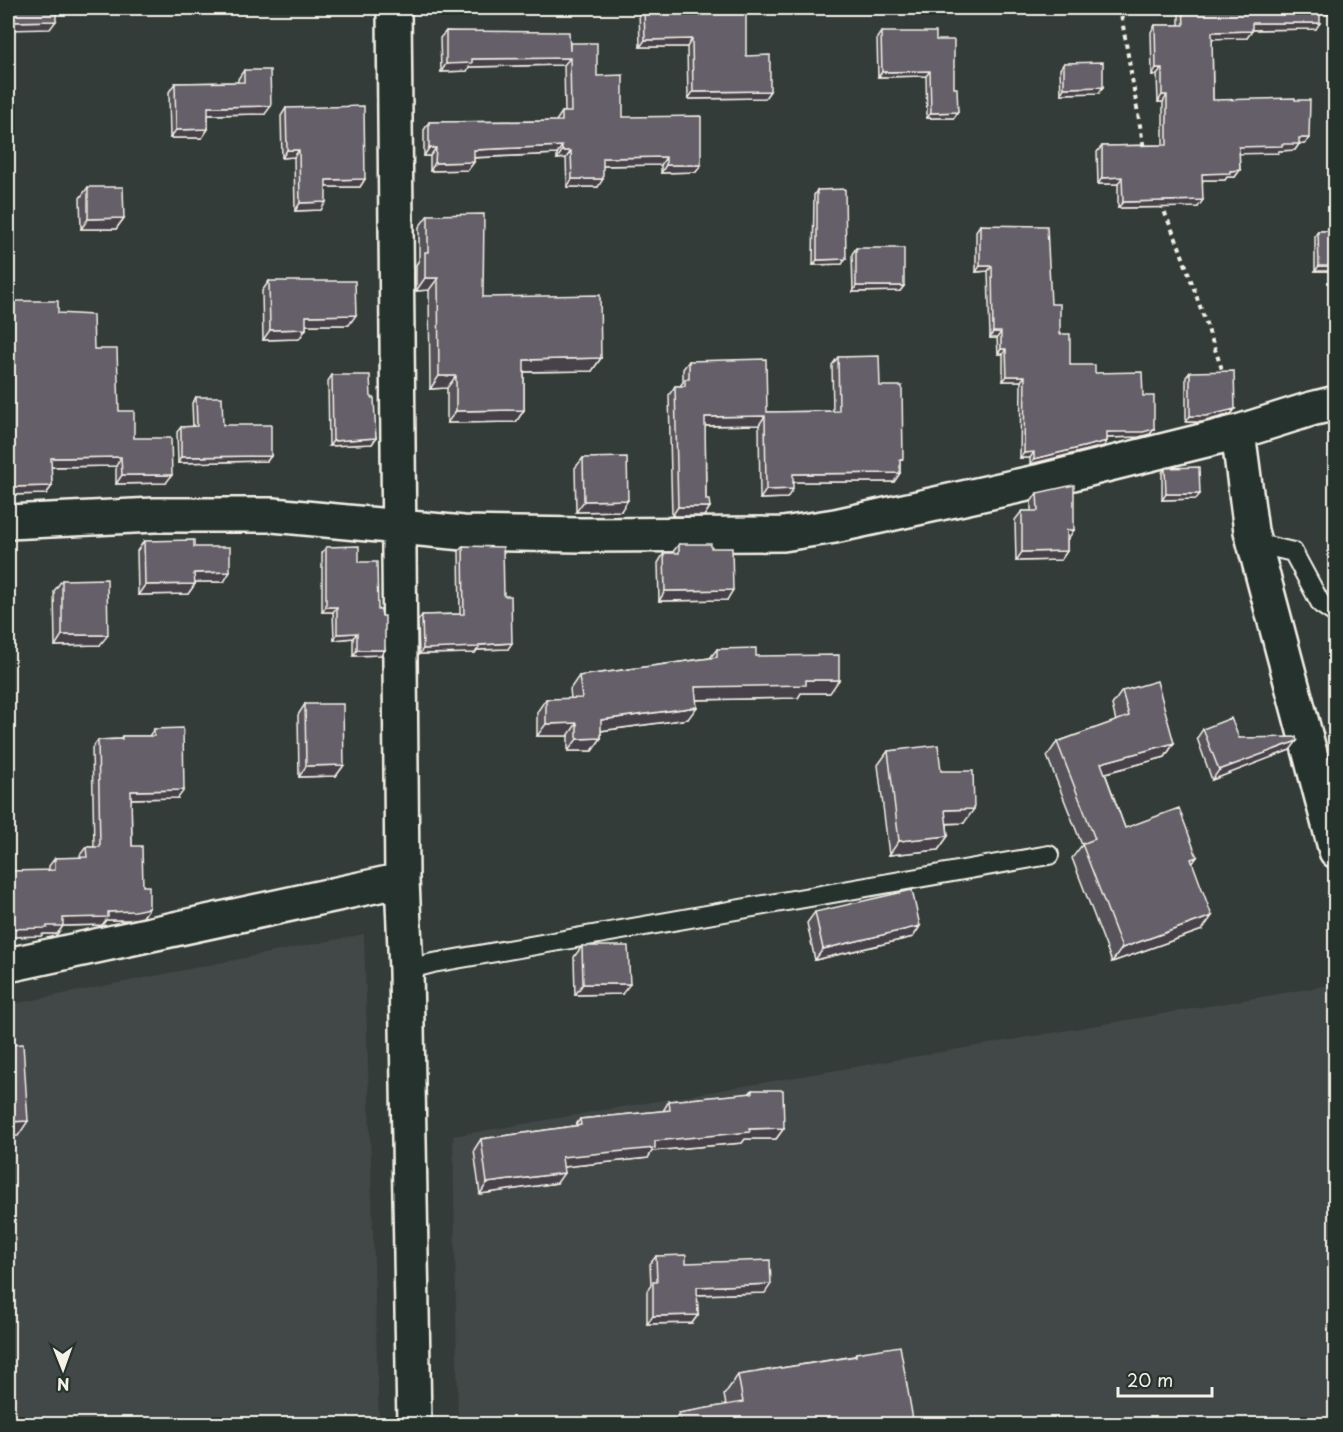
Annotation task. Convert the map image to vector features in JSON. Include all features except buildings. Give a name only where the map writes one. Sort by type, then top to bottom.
[{"type":"street","points":[[394,8],[402,879],[406,970],[414,1425]]},
{"type":"street","points":[[8,522],[155,515],[273,515],[463,533],[777,534],[847,524],[1041,481],[1238,432],[1335,403]]},
{"type":"street","points":[[1238,432],[1248,514],[1254,543],[1335,851]]},
{"type":"street","points":[[8,965],[402,879]]},
{"type":"lane","points":[[1254,543],[1293,552],[1321,604],[1335,614]]},
{"type":"lane","points":[[406,970],[468,957],[1049,855]]},
{"type":"path","points":[[1120,8],[1145,158]]},
{"type":"path","points":[[1156,195],[1179,246],[1227,385]]},
{"type":"shaded area","points":[[364,934],[379,1424],[8,1424],[8,1005]]},
{"type":"shaded area","points":[[1335,984],[1335,1424],[458,1424],[453,1136]]}]
